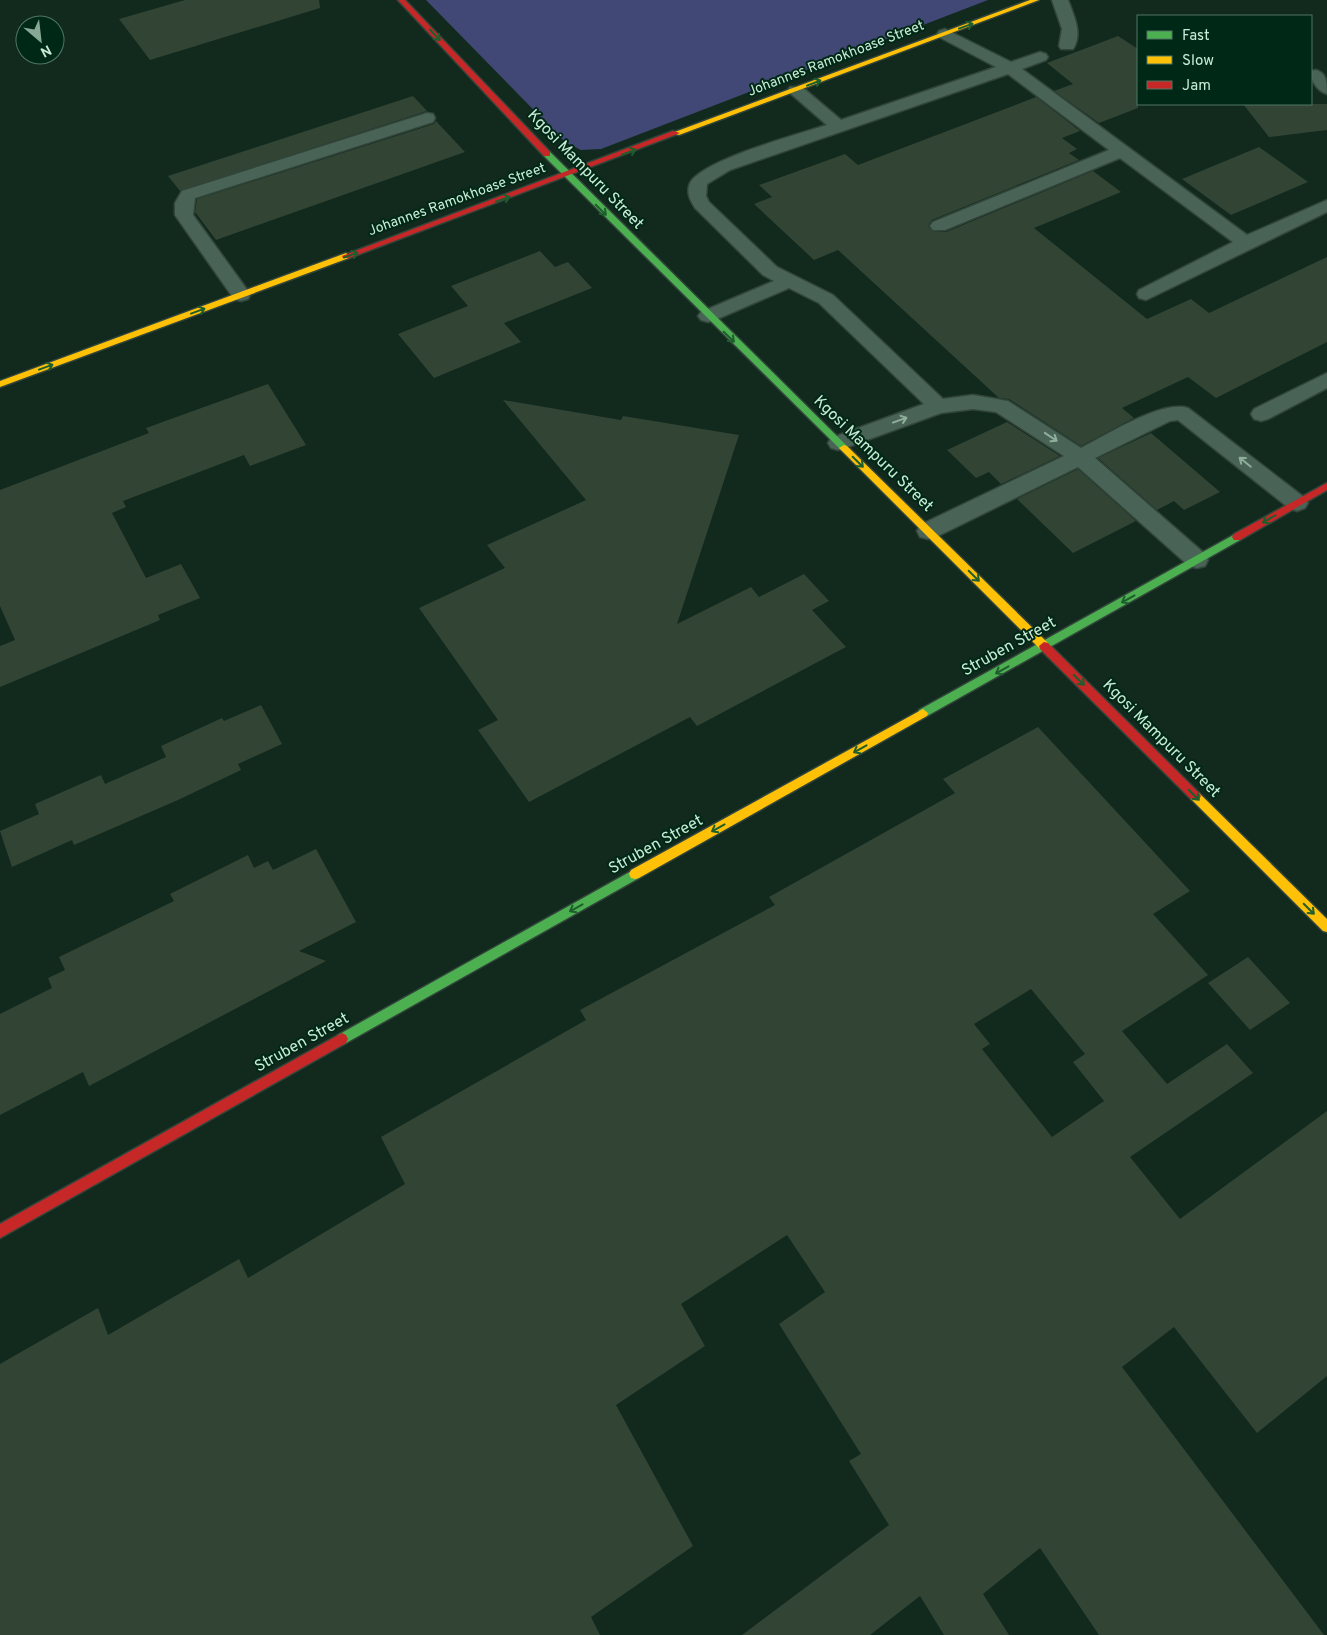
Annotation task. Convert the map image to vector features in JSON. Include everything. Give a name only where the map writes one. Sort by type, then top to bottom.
[{"type":"main road","name":"Kgosi Mampuru Street","points":[[401,0],[567,176],[1327,927]]},
{"type":"main road","name":"Johannes Ramokhoase Street","points":[[0,384],[567,176],[1036,0]]},
{"type":"main road","name":"Struben Street","points":[[0,1231],[1327,486]]},
{"type":"lane","points":[[1060,0],[1070,25],[1071,37],[1067,46]]},
{"type":"lane","points":[[945,34],[1010,68],[1246,243]]},
{"type":"lane","points":[[939,406],[826,299],[810,289],[770,271],[701,204],[696,196],[696,187],[713,170],[1040,57]]},
{"type":"lane","points":[[1316,76],[1327,89]]},
{"type":"lane","points":[[796,90],[838,126]]},
{"type":"lane","points":[[241,295],[184,215],[184,203],[188,195],[427,118]]},
{"type":"lane","points":[[939,226],[1121,151]]},
{"type":"lane","points":[[1146,294],[1246,243],[1327,205]]},
{"type":"lane","points":[[708,316],[790,281]]},
{"type":"lane","points":[[1262,414],[1327,380]]},
{"type":"lane","points":[[838,443],[939,406],[973,402],[1001,406],[1079,456],[1197,560]]},
{"type":"lane","points":[[928,531],[1166,415],[1181,414],[1190,418],[1297,503]]},
{"type":"shaded area","points":[[426,0],[988,0],[601,149],[581,150],[565,142]]},
{"type":"building","points":[[185,0],[319,0],[320,8],[150,60],[119,19]]},
{"type":"building","points":[[1118,36],[1137,48],[1138,108],[1099,123],[1054,91],[1073,84],[1047,63]]},
{"type":"building","points":[[413,96],[427,111],[180,191],[168,176]]},
{"type":"building","points":[[1036,97],[1080,131],[1062,138],[1077,149],[1069,153],[1079,160],[932,220],[928,226],[932,231],[946,232],[1093,171],[1121,192],[1034,228],[1147,319],[1191,299],[1209,313],[1327,257],[1327,342],[1216,398],[1188,377],[1122,408],[1134,418],[1081,446],[1009,399],[999,398],[838,250],[814,260],[754,204],[772,197],[759,185],[845,154],[858,165]]},
{"type":"building","points":[[1327,104],[1327,130],[1269,137],[1244,105]]},
{"type":"building","points":[[436,121],[465,152],[216,240],[195,212],[197,199],[434,124]]},
{"type":"building","points":[[1259,147],[1308,182],[1231,215],[1182,179]]},
{"type":"building","points":[[540,251],[555,267],[568,262],[592,288],[504,323],[521,342],[434,378],[398,334],[468,306],[451,286]]},
{"type":"building","points":[[268,384],[306,445],[250,466],[244,455],[123,501],[126,507],[112,513],[146,578],[181,564],[200,598],[158,615],[160,620],[0,687],[0,646],[15,640],[0,606],[0,490],[149,433],[146,428]]},
{"type":"building","points":[[503,400],[621,420],[623,416],[739,435],[677,624],[751,587],[759,597],[804,574],[829,601],[812,610],[846,647],[697,726],[690,717],[529,802],[478,730],[498,720],[419,608],[505,568],[487,545],[586,500]]},
{"type":"building","points":[[1007,422],[1060,456],[1001,484],[989,472],[976,478],[947,450]]},
{"type":"building","points":[[1151,433],[1220,492],[1184,510],[1174,501],[1157,510],[1098,458]]},
{"type":"building","points":[[1078,469],[1136,521],[1073,553],[1017,499]]},
{"type":"building","points":[[261,705],[282,744],[238,764],[241,770],[178,800],[74,845],[72,840],[12,867],[0,831],[39,814],[35,804],[101,775],[105,784],[166,757],[161,746],[222,718],[224,721]]},
{"type":"building","points":[[1038,727],[1190,891],[1153,914],[1208,975],[1122,1031],[1167,1084],[1227,1044],[1253,1073],[1130,1157],[1180,1219],[1327,1111],[1327,1376],[1257,1433],[1174,1327],[1122,1367],[1324,1635],[1099,1635],[1040,1548],[983,1594],[1009,1635],[944,1635],[920,1596],[870,1635],[742,1635],[889,1525],[849,1461],[861,1454],[779,1324],[825,1292],[787,1235],[681,1304],[705,1346],[616,1405],[693,1546],[591,1617],[600,1635],[0,1635],[0,1364],[98,1308],[108,1335],[239,1259],[248,1278],[405,1184],[381,1137],[586,1020],[580,1010],[775,905],[769,897],[955,793],[943,779]],"holes":[[[1031,989],[1085,1054],[1073,1062],[1104,1101],[1052,1137],[982,1049],[990,1044],[974,1024]]]},
{"type":"building","points":[[316,849],[356,922],[299,951],[326,961],[89,1086],[83,1072],[0,1115],[0,1014],[52,988],[48,978],[65,970],[59,957],[174,901],[170,894],[248,855],[254,868],[268,861],[273,870]]},
{"type":"building","points":[[1248,957],[1290,1003],[1250,1030],[1208,983]]},
{"type":"traffic: fast","points":[[547,154],[844,448]]},
{"type":"traffic: fast","points":[[923,713],[1237,537]]},
{"type":"traffic: fast","points":[[342,1039],[635,874]]},
{"type":"traffic: slow","points":[[676,133],[1036,0]]},
{"type":"traffic: slow","points":[[0,384],[346,256]]},
{"type":"traffic: slow","points":[[844,448],[1044,646]]},
{"type":"traffic: slow","points":[[635,874],[923,713]]},
{"type":"traffic: slow","points":[[1195,796],[1327,927]]},
{"type":"traffic: jam","points":[[401,0],[547,154]]},
{"type":"traffic: jam","points":[[346,256],[676,133]]},
{"type":"traffic: jam","points":[[1237,537],[1327,486]]},
{"type":"traffic: jam","points":[[1044,646],[1195,796]]},
{"type":"traffic: jam","points":[[0,1231],[342,1039]]}]
